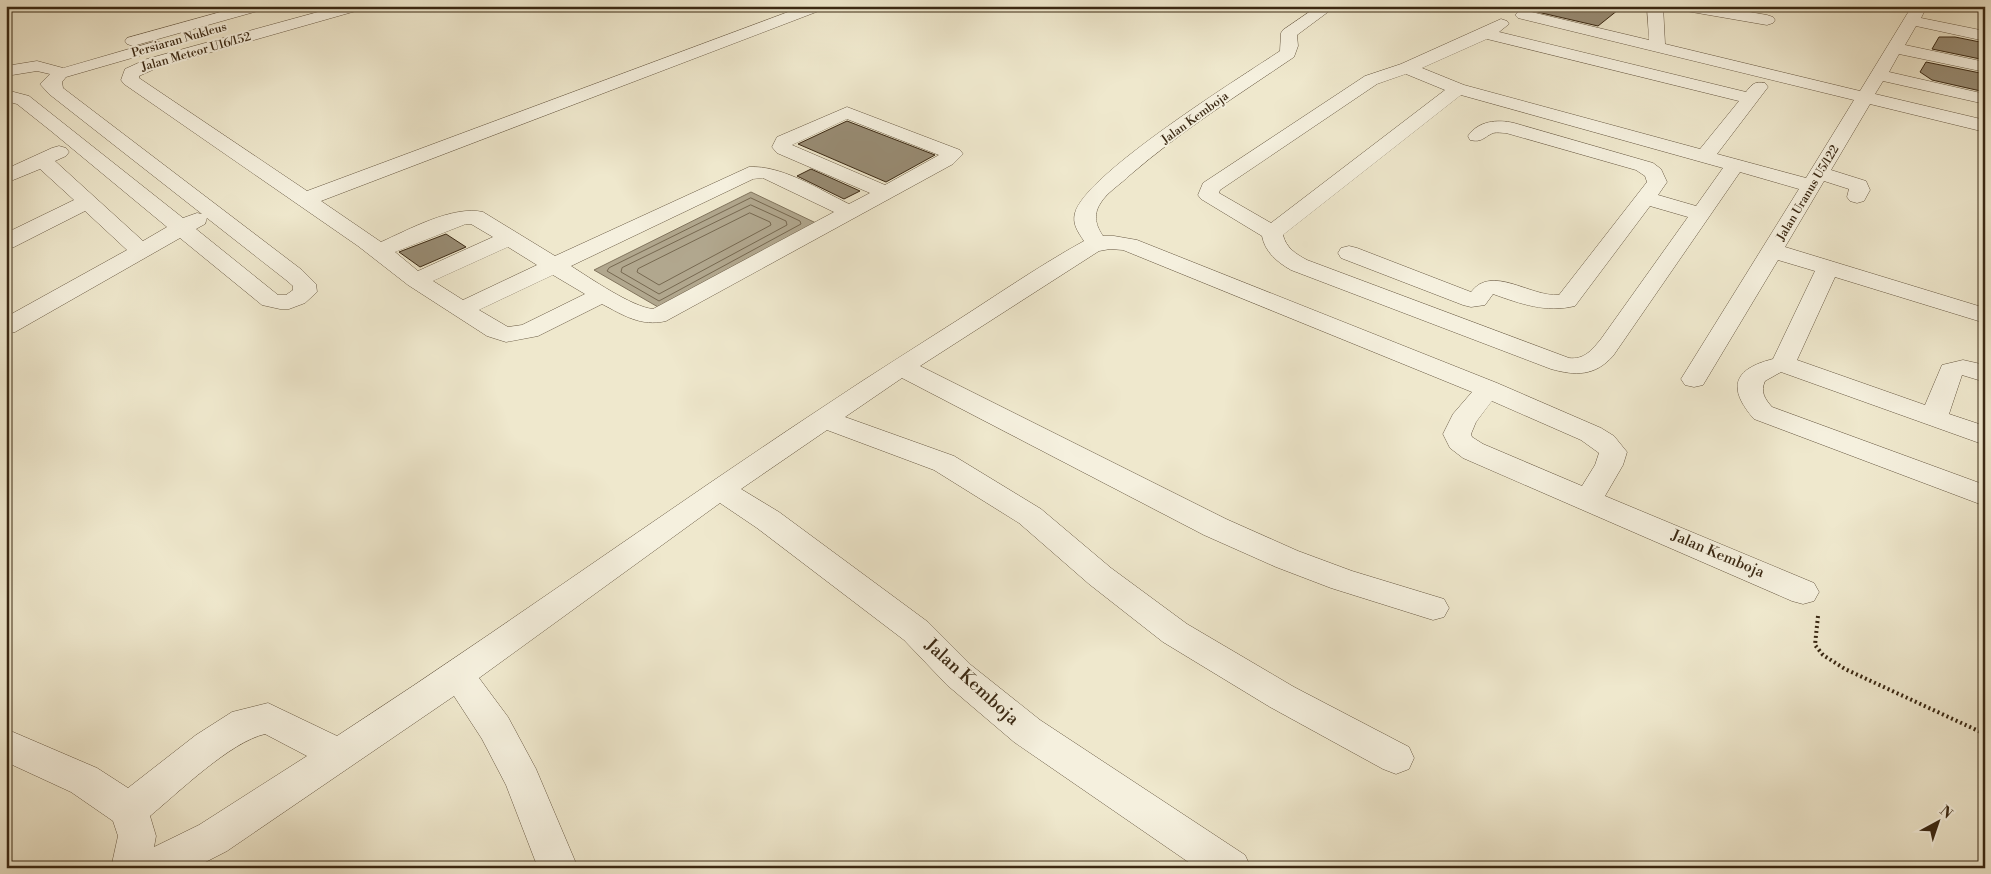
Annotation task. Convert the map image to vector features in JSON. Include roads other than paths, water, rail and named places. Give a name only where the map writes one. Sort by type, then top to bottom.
[{"type":"street","name":"Persiaran Nukleus","points":[[6,71],[37,66],[260,6]]},
{"type":"street","name":"Persiaran Nukleus","points":[[8,97],[34,90],[56,78],[298,6]]},
{"type":"street","name":"Jalan Meteor U16/152","points":[[306,200],[130,80],[131,73],[154,64],[358,6]]},
{"type":"street","points":[[306,200],[819,6]]},
{"type":"street","name":"Jalan Kemboja","points":[[1097,243],[1086,228],[1084,220],[1091,200],[1128,166],[1204,110],[1288,53],[1290,46],[1289,33],[1329,6]]},
{"type":"street","points":[[1272,232],[1208,195],[1210,187],[1371,80],[1393,71],[1407,68],[1485,34],[1510,18],[1537,12],[1546,6]]},
{"type":"street","points":[[1655,6],[1657,47]]},
{"type":"street","points":[[1686,6],[1767,20]]},
{"type":"street","points":[[1916,14],[1985,36]]},
{"type":"street","name":"Jalan Uranus U5/122","points":[[1694,379],[1916,14]]},
{"type":"street","points":[[1523,15],[1985,126]]},
{"type":"street","points":[[1485,34],[1749,98]]},
{"type":"street","points":[[1896,48],[1985,67]]},
{"type":"street","points":[[8,97],[23,100],[270,300],[281,303],[289,302],[296,300],[305,292],[304,284],[294,275],[55,90],[56,70],[37,66]]},
{"type":"street","points":[[1407,68],[1458,89],[1735,165],[1816,180],[1859,185],[1860,190],[1857,197]]},
{"type":"street","points":[[1704,156],[1770,74]]},
{"type":"street","points":[[1880,75],[1985,99]]},
{"type":"street","points":[[1272,232],[1458,89]]},
{"type":"street","points":[[379,251],[455,220],[469,216],[476,217],[602,295],[641,316],[657,316],[885,192],[953,154],[847,112],[784,141],[782,146],[784,149],[885,192]]},
{"type":"street","points":[[1349,254],[1472,300],[1477,300],[1486,289],[1492,286],[1542,303],[1558,304],[1567,301],[1657,182],[1656,175],[1651,169],[1507,127],[1490,127],[1477,136]]},
{"type":"street","points":[[6,177],[107,130]]},
{"type":"street","points":[[42,160],[141,251]]},
{"type":"street","points":[[1272,232],[1273,243],[1283,255],[1299,265],[1572,368],[1597,361],[1735,165]]},
{"type":"street","points":[[462,309],[754,172],[770,174],[848,211]]},
{"type":"street","points":[[1645,198],[1700,214]]},
{"type":"street","points":[[306,200],[379,251],[416,280],[496,331],[506,335],[529,331],[602,295]]},
{"type":"street","points":[[6,242],[88,202]]},
{"type":"street","points":[[6,327],[212,211]]},
{"type":"street","points":[[416,280],[510,238]]},
{"type":"street","points":[[153,868],[213,838],[458,675],[720,489],[901,367],[1097,243],[1114,242],[1129,245],[1488,390],[1591,434],[1604,442],[1613,452],[1609,465],[1589,499]]},
{"type":"street","points":[[1773,251],[1985,316]]},
{"type":"street","points":[[1783,364],[1828,267]]},
{"type":"street","points":[[1985,436],[1783,364],[1761,370],[1753,376],[1748,388],[1752,402],[1763,413],[1985,496]]},
{"type":"street","points":[[901,367],[1215,527],[1287,559],[1342,580],[1433,608]]},
{"type":"street","points":[[1934,417],[1950,371],[1954,368],[1962,368],[1985,374]]},
{"type":"street","name":"Jalan Kemboja","points":[[1488,390],[1463,420],[1457,434],[1460,442],[1473,451],[1803,592]]},
{"type":"street","points":[[824,419],[944,463],[1030,516],[1100,576],[1175,633],[1282,697],[1396,758]]},
{"type":"street","name":"Jalan Kemboja","points":[[720,489],[768,520],[916,631],[959,675],[1027,731],[1231,868]]},
{"type":"street","points":[[458,675],[495,728],[523,781],[558,868]]},
{"type":"street","points":[[130,810],[209,746],[245,723],[268,718],[338,754]]},
{"type":"street","points":[[6,745],[84,780],[130,810],[137,836],[131,868]]},
{"type":"water","points":[[751,192],[816,223],[658,307],[594,270]]}]
